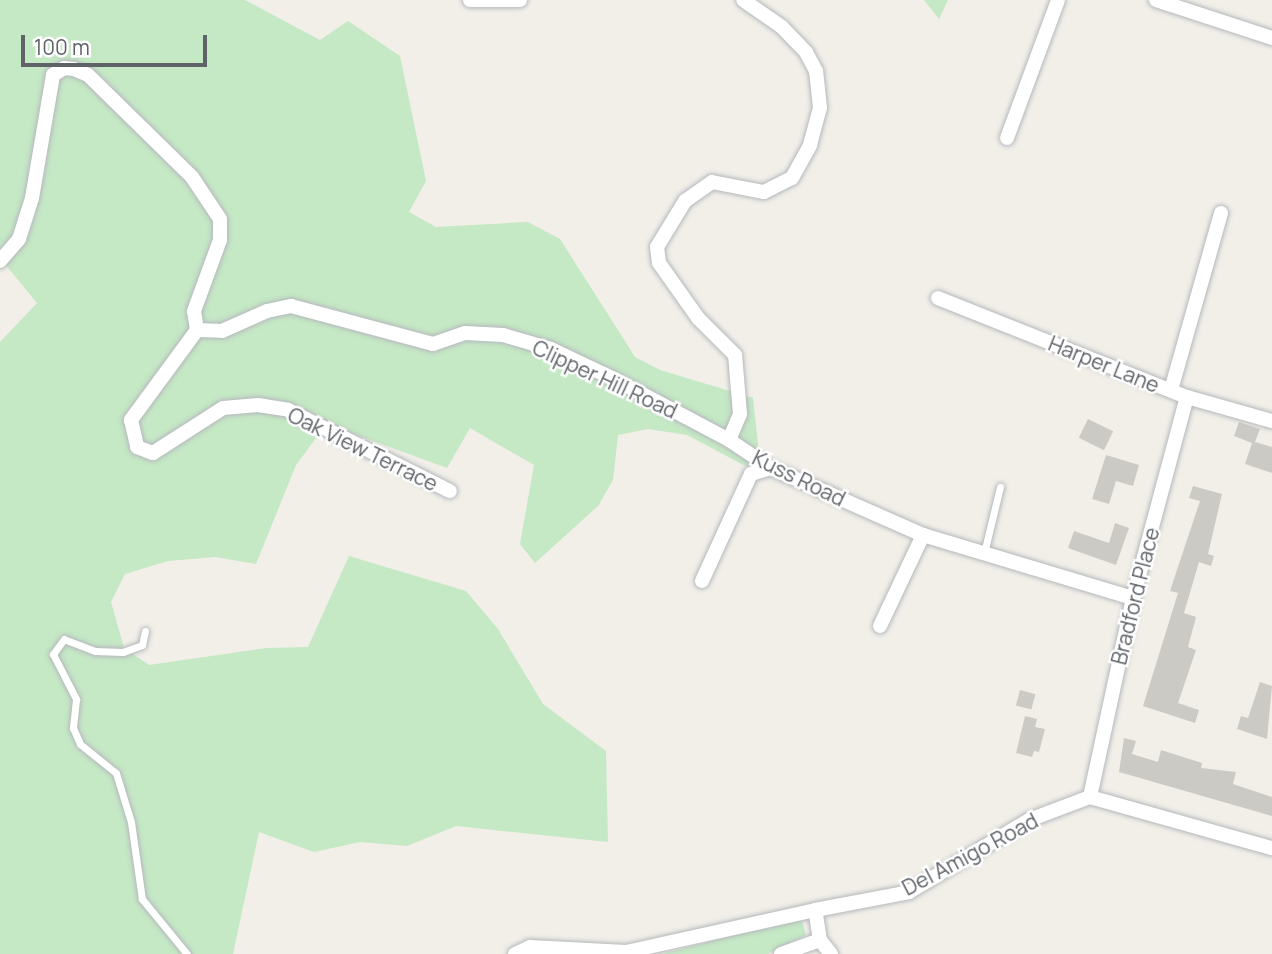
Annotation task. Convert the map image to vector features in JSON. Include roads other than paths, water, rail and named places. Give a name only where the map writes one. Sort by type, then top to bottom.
[{"type":"street","points":[[470,0],[520,0]]},
{"type":"street","name":"Kuss Road","points":[[743,0],[782,27],[806,52],[816,71],[820,99],[810,145],[792,178],[764,192],[712,182],[685,201],[657,247],[659,263],[690,307],[734,355],[740,414],[729,440],[771,468],[923,535],[1133,598]]},
{"type":"street","points":[[1007,138],[1058,0]]},
{"type":"street","points":[[1156,0],[1272,38]]},
{"type":"street","points":[[0,261],[19,239],[32,198],[53,75],[64,68],[74,69],[88,75],[192,177],[220,219],[220,240],[194,311],[197,330]]},
{"type":"street","points":[[1171,390],[1222,213]]},
{"type":"street","name":"Harper Lane","points":[[938,298],[1187,397],[1272,421]]},
{"type":"street","name":"Clipper Hill Road","points":[[197,330],[222,331],[267,311],[291,306],[433,344],[465,333],[503,335],[551,349],[729,440]]},
{"type":"street","name":"Oak View Terrace","points":[[197,330],[131,420],[137,447],[153,453],[223,408],[258,405],[288,410],[450,491]]},
{"type":"street","name":"Bradford Place","points":[[1090,797],[1133,598],[1187,397]]},
{"type":"street","points":[[702,581],[751,474],[771,468]]},
{"type":"street","points":[[880,626],[923,535]]},
{"type":"street","points":[[1090,797],[1272,848]]},
{"type":"street","name":"Del Amigo Road","points":[[531,951],[626,952],[909,892],[1029,820],[1090,797]]},
{"type":"street","points":[[815,910],[820,940],[831,954]]},
{"type":"street","points":[[781,954],[820,940]]},
{"type":"street","points":[[515,954],[531,951]]},
{"type":"lane","points":[[984,553],[1000,487]]},
{"type":"lane","points":[[145,631],[142,645],[123,652],[95,651],[64,639],[53,654],[76,698],[74,728],[80,744],[116,773],[131,822],[142,899],[187,954]]}]
